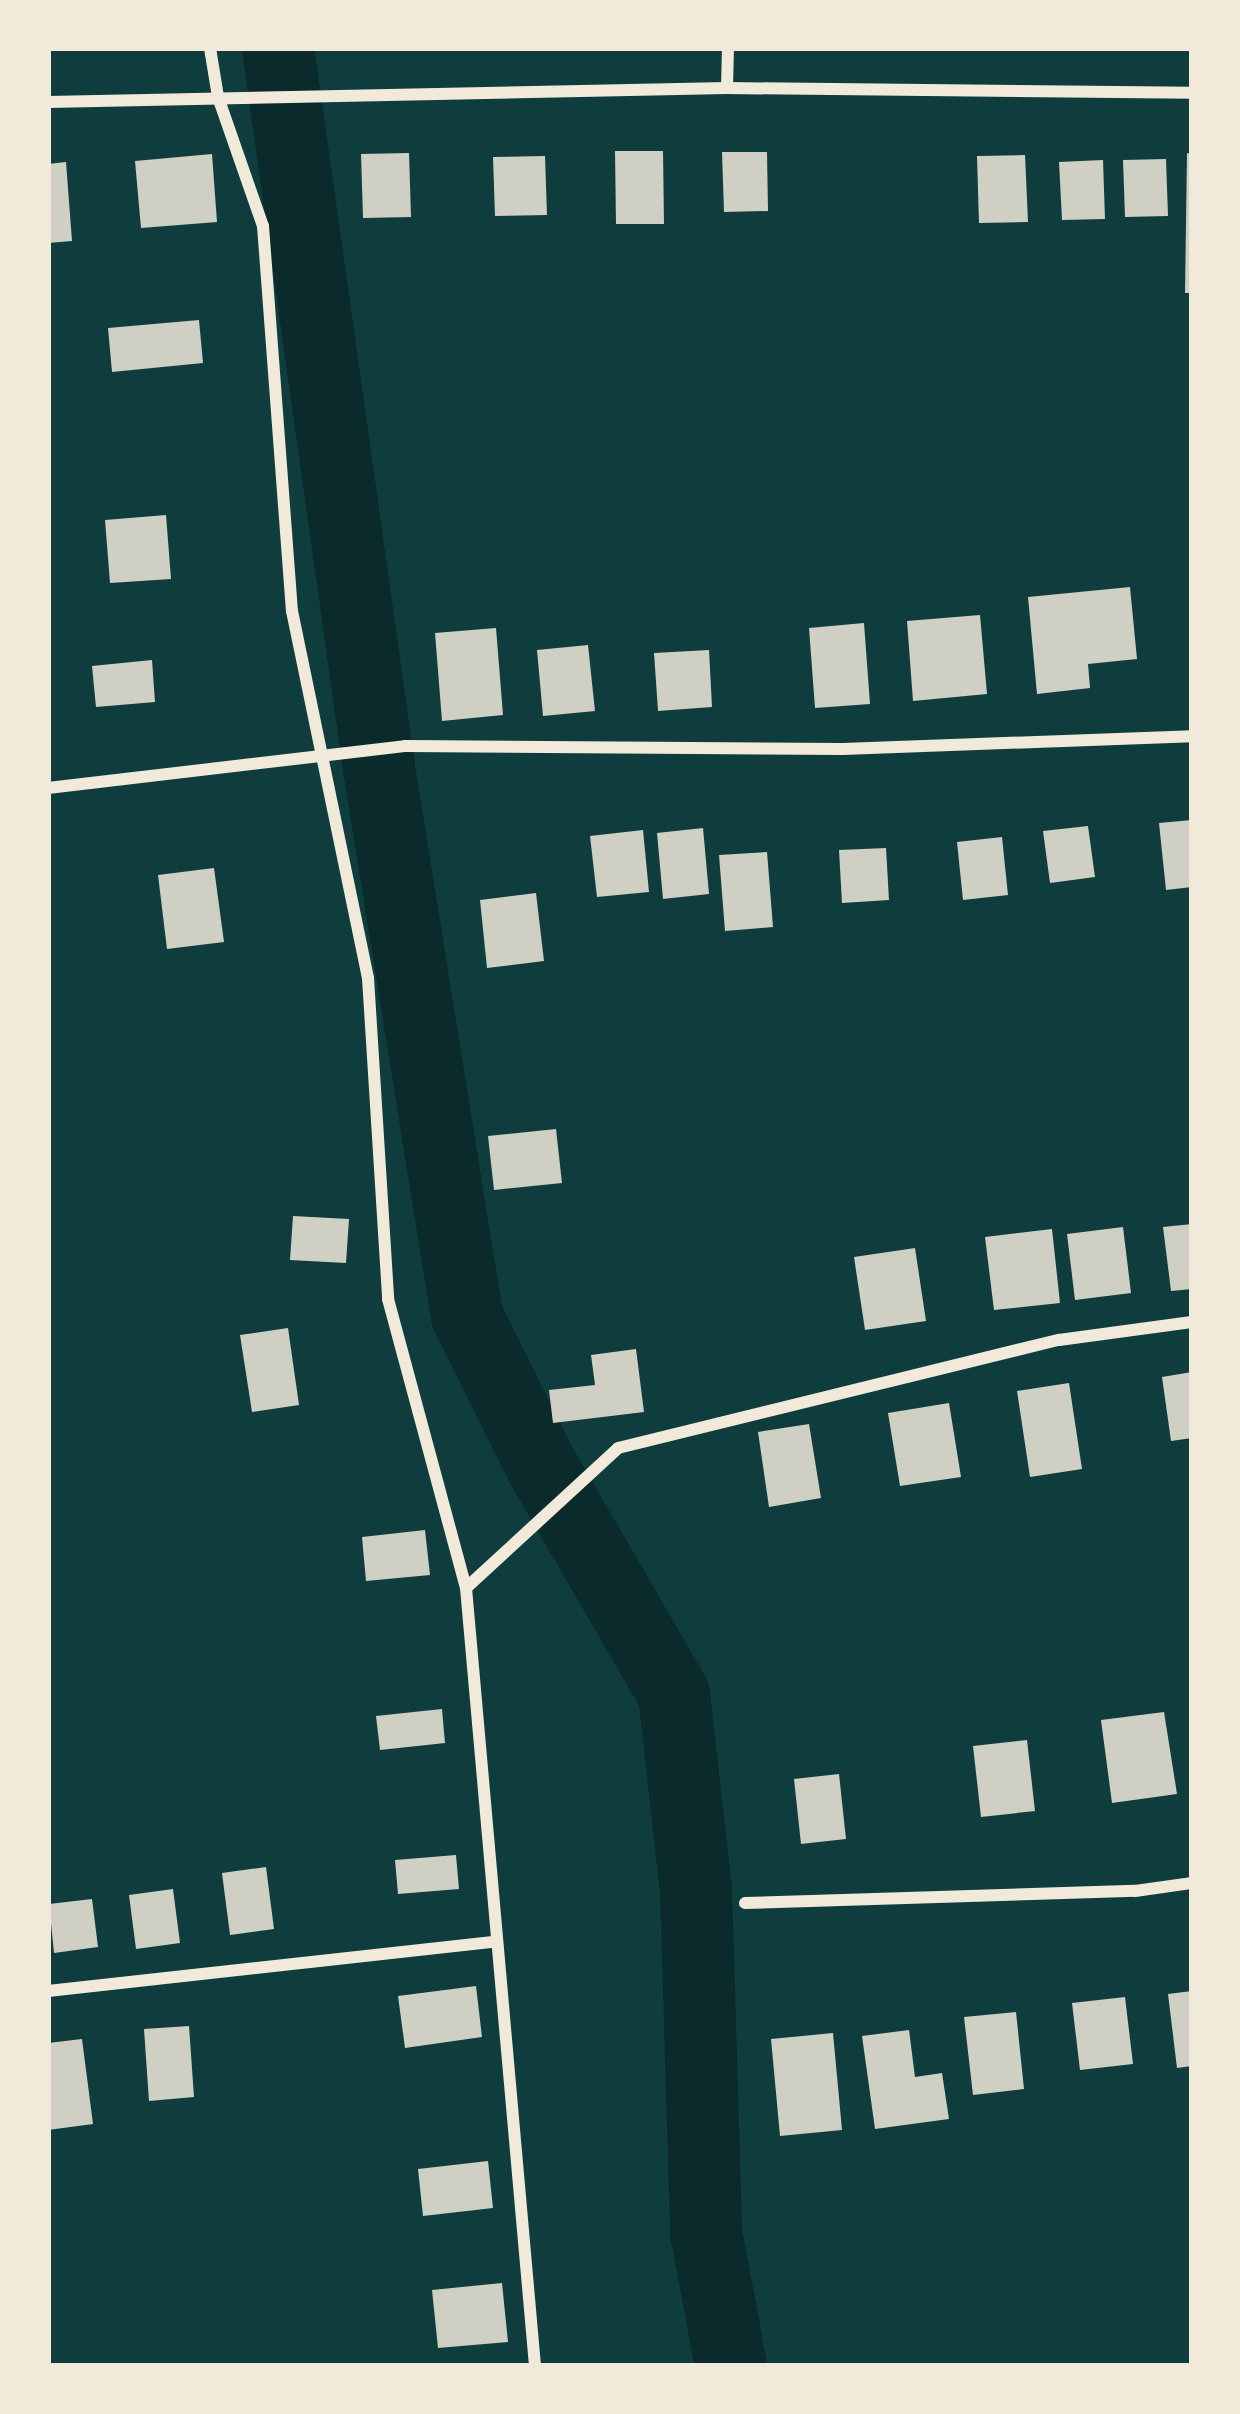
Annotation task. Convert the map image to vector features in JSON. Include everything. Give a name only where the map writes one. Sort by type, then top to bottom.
[{"type":"street","points":[[209,48],[218,97],[263,226],[292,611],[368,978],[388,1299],[466,1588],[535,2366]]},
{"type":"street","points":[[727,88],[728,48]]},
{"type":"street","points":[[48,102],[330,92],[727,88],[1192,93]]},
{"type":"street","points":[[48,788],[405,746],[843,749],[1192,736]]},
{"type":"street","points":[[466,1588],[618,1448],[1059,1340],[1192,1322]]},
{"type":"street","points":[[746,1903],[1135,1891],[1192,1883]]},
{"type":"street","points":[[48,1991],[495,1942]]},
{"type":"building","points":[[615,151],[663,151],[664,224],[616,224]]},
{"type":"building","points":[[722,152],[767,152],[768,211],[724,212]]},
{"type":"building","points":[[409,153],[411,217],[363,218],[361,154]]},
{"type":"building","points":[[1187,153],[1192,154],[1192,293],[1185,293]]},
{"type":"building","points":[[212,154],[217,222],[141,228],[135,161]]},
{"type":"building","points":[[1025,155],[1028,222],[979,223],[977,156]]},
{"type":"building","points":[[545,156],[547,215],[495,216],[493,157]]},
{"type":"building","points":[[1166,159],[1168,216],[1125,217],[1123,160]]},
{"type":"building","points":[[1103,160],[1105,219],[1062,220],[1059,162]]},
{"type":"building","points":[[66,162],[72,241],[48,243],[48,164]]},
{"type":"building","points":[[199,320],[203,363],[112,372],[108,328]]},
{"type":"building","points":[[166,515],[171,579],[110,583],[105,520]]},
{"type":"building","points":[[1130,587],[1137,659],[1088,664],[1090,688],[1037,694],[1028,597]]},
{"type":"building","points":[[980,615],[987,694],[913,701],[907,621]]},
{"type":"building","points":[[864,623],[870,704],[815,708],[809,628]]},
{"type":"building","points":[[496,628],[503,715],[442,721],[435,633]]},
{"type":"building","points":[[588,645],[595,711],[543,716],[537,650]]},
{"type":"building","points":[[709,650],[712,707],[658,711],[654,653]]},
{"type":"building","points":[[152,660],[155,702],[96,707],[92,666]]},
{"type":"building","points":[[1192,820],[1192,887],[1166,890],[1159,823]]},
{"type":"building","points":[[1088,826],[1095,877],[1050,883],[1043,831]]},
{"type":"building","points":[[703,828],[709,894],[663,899],[657,833]]},
{"type":"building","points":[[643,830],[649,892],[597,897],[590,836]]},
{"type":"building","points":[[1002,837],[1008,895],[963,900],[957,842]]},
{"type":"building","points":[[886,848],[889,900],[842,903],[839,850]]},
{"type":"building","points":[[767,852],[773,927],[725,931],[719,855]]},
{"type":"building","points":[[214,868],[224,942],[167,949],[158,875]]},
{"type":"building","points":[[536,893],[544,961],[487,968],[480,900]]},
{"type":"building","points":[[556,1129],[562,1183],[494,1190],[488,1136]]},
{"type":"building","points":[[293,1216],[349,1219],[346,1263],[290,1260]]},
{"type":"building","points":[[1192,1224],[1192,1289],[1171,1291],[1163,1227]]},
{"type":"building","points":[[1123,1227],[1131,1293],[1075,1300],[1067,1234]]},
{"type":"building","points":[[1052,1229],[1060,1303],[994,1310],[985,1237]]},
{"type":"building","points":[[915,1248],[926,1321],[865,1330],[854,1257]]},
{"type":"building","points":[[288,1328],[299,1405],[252,1412],[240,1335]]},
{"type":"building","points":[[636,1349],[644,1412],[553,1423],[549,1390],[595,1385],[591,1355]]},
{"type":"building","points":[[1192,1372],[1192,1438],[1171,1441],[1162,1377]]},
{"type":"building","points":[[1069,1383],[1082,1469],[1030,1477],[1017,1391]]},
{"type":"building","points":[[949,1403],[961,1477],[900,1486],[888,1413]]},
{"type":"building","points":[[809,1424],[821,1498],[769,1507],[758,1432]]},
{"type":"building","points":[[425,1530],[430,1575],[366,1581],[362,1537]]},
{"type":"building","points":[[442,1709],[445,1743],[380,1750],[376,1716]]},
{"type":"building","points":[[1164,1712],[1177,1794],[1112,1803],[1101,1720]]},
{"type":"building","points":[[1027,1740],[1035,1811],[981,1817],[973,1746]]},
{"type":"building","points":[[839,1774],[846,1839],[801,1844],[794,1779]]},
{"type":"building","points":[[456,1855],[459,1889],[398,1894],[395,1860]]},
{"type":"building","points":[[266,1867],[274,1929],[230,1935],[222,1873]]},
{"type":"building","points":[[173,1889],[180,1943],[136,1949],[129,1895]]},
{"type":"building","points":[[92,1899],[98,1947],[54,1953],[49,1904]]},
{"type":"building","points":[[476,1986],[482,2037],[405,2048],[398,1996]]},
{"type":"building","points":[[1192,1991],[1192,2066],[1177,2068],[1168,1994]]},
{"type":"building","points":[[1125,1997],[1133,2064],[1080,2070],[1072,2003]]},
{"type":"building","points":[[1016,2012],[1024,2089],[973,2095],[964,2017]]},
{"type":"building","points":[[189,2026],[194,2097],[149,2101],[144,2029]]},
{"type":"building","points":[[909,2030],[915,2077],[942,2073],[949,2119],[875,2129],[862,2036]]},
{"type":"building","points":[[833,2033],[842,2130],[780,2136],[771,2039]]},
{"type":"building","points":[[82,2039],[93,2124],[48,2130],[48,2043]]},
{"type":"building","points":[[488,2161],[493,2208],[423,2216],[418,2169]]},
{"type":"building","points":[[502,2283],[508,2342],[438,2348],[432,2290]]},
{"type":"waterway","points":[[278,48],[379,768],[467,1316],[540,1463],[674,1694],[696,1889],[706,2232],[731,2366]]}]
